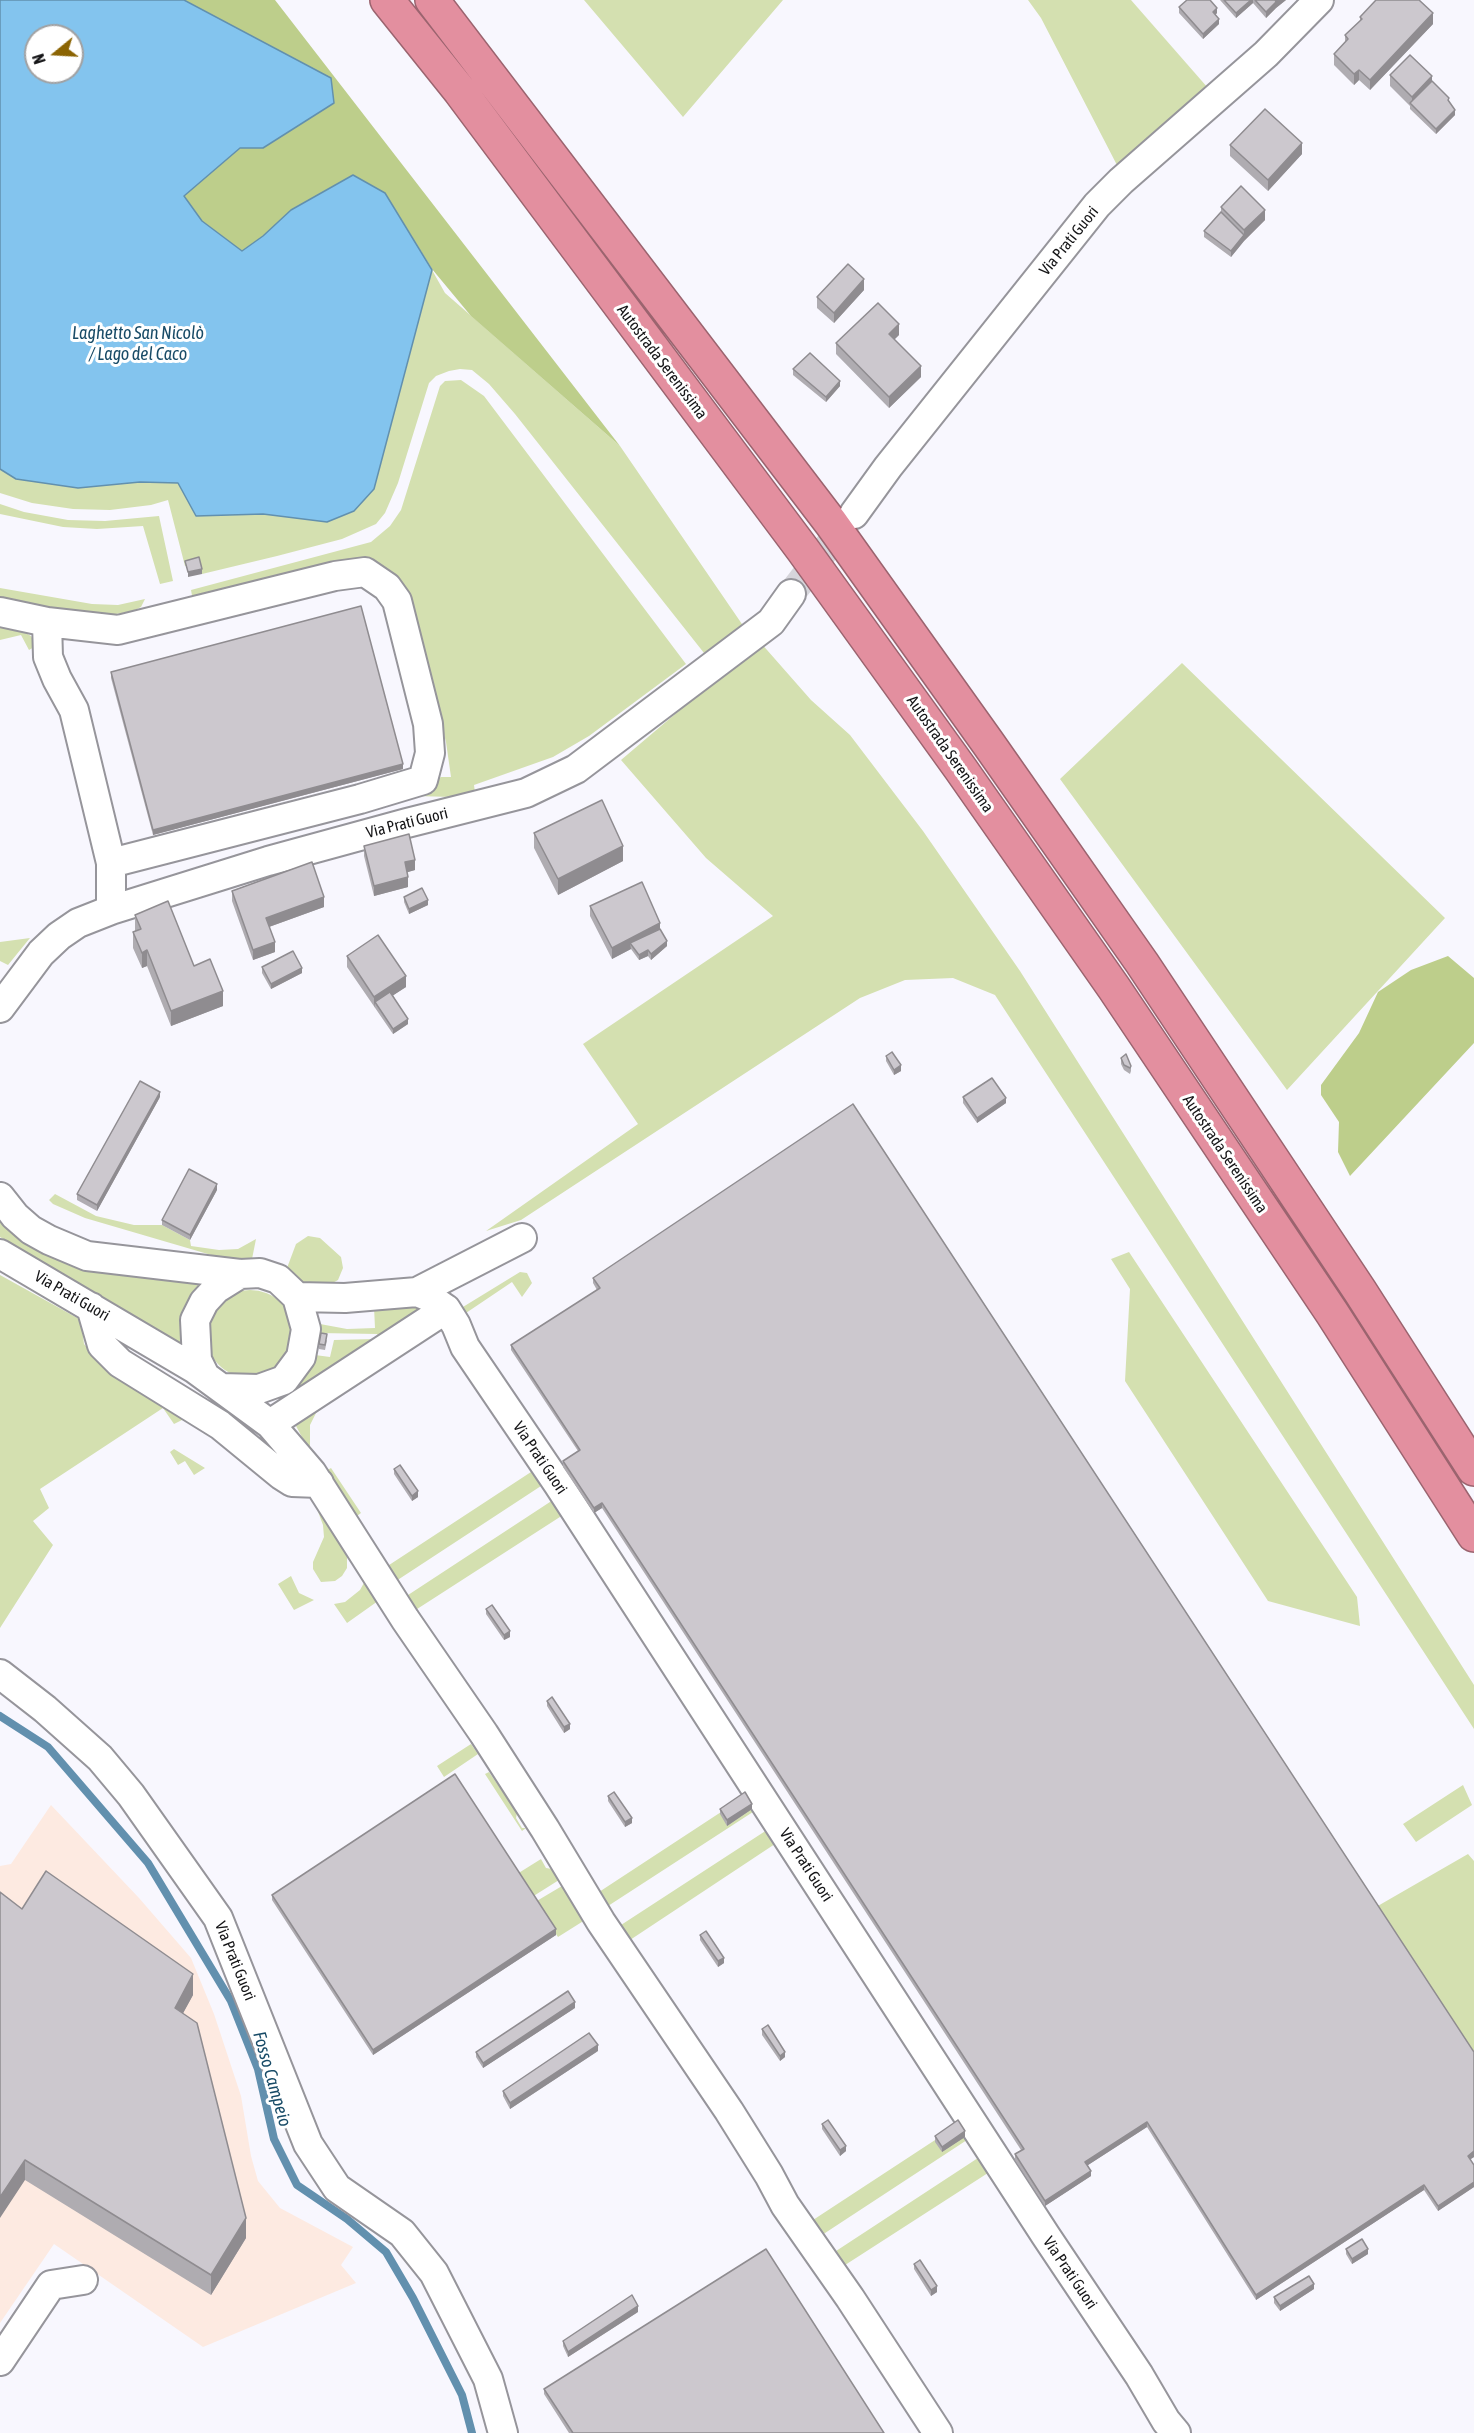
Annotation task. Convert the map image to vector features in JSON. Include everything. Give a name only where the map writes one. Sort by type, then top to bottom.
[{"type":"highway","name":"Autostrada Serenissima","points":[[387,0],[460,91],[796,540],[960,768],[1114,988],[1332,1313],[1474,1534]]},
{"type":"highway","points":[[432,0],[831,524],[988,743],[1142,963],[1360,1291],[1474,1469]]},
{"type":"street","name":"Via Prati Guori","points":[[854,514],[888,467],[1097,205],[1121,181],[1266,54],[1319,0]]},
{"type":"street","points":[[0,612],[47,622],[118,630],[335,576],[365,572],[387,587],[397,601],[428,724],[430,753],[423,780],[360,799],[111,863]]},
{"type":"street","name":"Via Prati Guori","points":[[0,1006],[41,953],[59,936],[78,923],[111,910],[268,861],[407,822],[526,793],[576,769],[771,622],[791,594]]},
{"type":"street","points":[[47,622],[48,657],[74,710],[111,863],[111,910]]},
{"type":"street","points":[[0,1197],[15,1216],[31,1230],[87,1256],[240,1274],[260,1273],[278,1279],[297,1297],[345,1298],[417,1292],[522,1238]]},
{"type":"street","name":"Via Prati Guori","points":[[0,1254],[213,1382],[270,1424],[319,1483],[405,1619],[484,1734],[602,1922],[729,2111],[785,2205],[850,2298],[938,2433]]},
{"type":"street","points":[[213,1382],[197,1360],[195,1320],[204,1302],[216,1288],[240,1274]]},
{"type":"street","name":"Via Prati Guori","points":[[417,1292],[446,1310],[456,1325],[465,1347],[620,1579],[1046,2236],[1139,2375],[1169,2429]]},
{"type":"street","name":"Via Prati Guori","points":[[213,1382],[259,1389],[284,1380],[301,1357],[306,1329],[297,1297]]},
{"type":"street","points":[[91,1307],[102,1345],[120,1363],[220,1425],[292,1482],[319,1483]]},
{"type":"street","points":[[270,1424],[446,1310]]},
{"type":"street","name":"Via Prati Guori","points":[[0,1674],[45,1709],[100,1758],[131,1795],[218,1918],[308,2145],[337,2188],[402,2233],[434,2272],[488,2379],[502,2433]]},
{"type":"street","points":[[0,2361],[51,2285],[83,2280]]},
{"type":"shaded area","points":[[51,1805],[139,1898],[191,1958],[214,2014],[241,2096],[251,2156],[258,2181],[280,2208],[353,2247],[341,2265],[356,2283],[203,2347],[54,2244],[0,2323],[0,1866],[11,1864]]},
{"type":"green space","points":[[184,0],[275,0],[620,446],[471,316],[432,269],[385,193],[353,176],[242,251],[202,221],[183,196],[240,148],[263,148],[331,78]]},
{"type":"green space","points":[[584,0],[783,0],[683,117]]},
{"type":"green space","points":[[1028,0],[1131,0],[1208,88],[1119,169],[1041,18]]},
{"type":"green space","points":[[432,270],[445,293],[620,446],[744,627],[704,653],[515,414],[489,384],[472,370],[449,371],[436,376],[429,383],[398,483],[385,513],[376,524],[342,539],[277,556],[202,574],[199,563],[185,566],[168,500],[151,505],[110,510],[73,509],[32,503],[0,493],[0,469],[16,479],[178,483],[189,475],[207,515],[263,514],[321,521],[401,388]]},
{"type":"green space","points":[[461,380],[484,396],[686,664],[589,736],[553,757],[474,785],[475,793],[453,797],[415,796],[441,777],[451,777],[446,742],[410,600],[391,572],[380,566],[193,601],[191,590],[371,542],[390,526],[401,510],[440,386],[445,381]]},
{"type":"green space","points":[[0,504],[24,512],[68,520],[105,521],[159,516],[173,581],[160,584],[143,526],[97,529],[63,527],[0,514]]},
{"type":"green space","points":[[0,588],[92,604],[118,605],[145,599],[141,607],[133,611],[105,616],[0,599]]},
{"type":"green space","points":[[0,625],[17,628],[31,636],[36,646],[29,650],[21,635],[0,640]]},
{"type":"green space","points":[[760,642],[811,700],[850,735],[923,831],[1020,971],[1474,1685],[1474,1729],[995,995],[953,978],[905,980],[860,998],[521,1220],[486,1231],[638,1124],[583,1044],[773,916],[706,858],[621,760]]},
{"type":"green space","points":[[1182,663],[1445,918],[1287,1090],[1060,779]]},
{"type":"green space","points":[[30,938],[8,965],[0,961],[0,942]]},
{"type":"green space","points":[[1448,956],[1474,978],[1474,1043],[1350,1176],[1338,1152],[1339,1122],[1321,1095],[1321,1085],[1359,1033],[1378,992],[1411,970]]},
{"type":"green space","points":[[55,1194],[96,1216],[134,1225],[162,1225],[190,1240],[191,1246],[219,1250],[238,1249],[256,1239],[252,1259],[287,1268],[296,1244],[308,1236],[320,1238],[341,1257],[343,1268],[338,1280],[327,1286],[317,1286],[85,1218],[53,1204],[49,1200]]},
{"type":"green space","points":[[0,1222],[26,1245],[59,1261],[95,1270],[203,1284],[183,1347],[0,1237]]},
{"type":"green space","points":[[1129,1252],[1357,1597],[1360,1626],[1268,1601],[1125,1381],[1130,1289],[1111,1259]]},
{"type":"green space","points":[[520,1272],[527,1273],[532,1283],[522,1297],[512,1282],[463,1315],[458,1310]]},
{"type":"green space","points":[[0,1275],[81,1320],[84,1344],[97,1359],[184,1419],[174,1424],[163,1408],[40,1489],[49,1508],[33,1521],[53,1545],[0,1628]]},
{"type":"green space","points":[[250,1290],[267,1294],[281,1303],[290,1317],[294,1334],[290,1351],[281,1365],[267,1374],[250,1378],[233,1374],[219,1365],[210,1351],[206,1334],[210,1317],[219,1303],[233,1294]]},
{"type":"green space","points":[[420,1306],[422,1314],[381,1340],[377,1334],[319,1333],[320,1324],[347,1329],[375,1328],[374,1307]]},
{"type":"green space","points":[[374,1339],[378,1344],[289,1397],[289,1392],[304,1377],[315,1355],[330,1357],[334,1340]]},
{"type":"green space","points":[[340,1394],[316,1413],[310,1425],[310,1452],[296,1426],[319,1407]]},
{"type":"green space","points":[[174,1449],[205,1468],[194,1475],[185,1461],[178,1465],[170,1452]]},
{"type":"green space","points":[[331,1468],[361,1513],[354,1518],[324,1472]]},
{"type":"green space","points":[[531,1472],[541,1486],[393,1583],[383,1569]]},
{"type":"green space","points":[[553,1500],[563,1515],[414,1611],[405,1597]]},
{"type":"green space","points":[[317,1509],[347,1555],[347,1568],[335,1581],[321,1582],[313,1569],[313,1562],[324,1537],[323,1525]]},
{"type":"green space","points":[[291,1576],[299,1593],[314,1600],[294,1610],[278,1584]]},
{"type":"green space","points":[[365,1581],[378,1601],[347,1623],[334,1604],[345,1602],[360,1590]]},
{"type":"green space","points":[[471,1744],[478,1754],[444,1777],[437,1766]]},
{"type":"green space","points":[[489,1772],[517,1813],[516,1818],[522,1828],[526,1828],[522,1831],[485,1774]]},
{"type":"green space","points":[[1463,1785],[1472,1805],[1416,1842],[1403,1824]]},
{"type":"green space","points":[[747,1795],[756,1810],[608,1906],[599,1892]]},
{"type":"green space","points":[[770,1828],[778,1842],[630,1940],[621,1925]]},
{"type":"green space","points":[[1468,1854],[1474,1861],[1474,2057],[1376,1907]]},
{"type":"green space","points":[[541,1859],[546,1868],[552,1869],[559,1880],[532,1897],[517,1874]]},
{"type":"green space","points":[[562,1886],[585,1920],[558,1937],[535,1902]]},
{"type":"green space","points":[[961,2123],[970,2138],[822,2235],[813,2220]]},
{"type":"green space","points":[[981,2156],[991,2171],[842,2267],[833,2253]]},
{"type":"water","name":"Laghetto San Nicolò / Lago del Caco","points":[[0,0],[184,0],[331,78],[334,103],[263,148],[240,148],[184,196],[202,221],[242,251],[263,236],[291,210],[353,175],[385,193],[432,270],[374,489],[354,511],[327,522],[263,514],[196,516],[178,483],[140,482],[78,488],[16,479],[0,469]]},
{"type":"building","points":[[1187,0],[1210,0],[1217,8],[1213,12],[1219,19],[1203,34],[1179,7]]},
{"type":"building","points":[[1224,0],[1251,0],[1236,13]]},
{"type":"building","points":[[1255,0],[1275,0],[1276,2],[1266,12]]},
{"type":"building","points":[[1376,0],[1419,0],[1433,13],[1370,80],[1359,70],[1354,74],[1334,54],[1348,39],[1345,35],[1362,19],[1360,17]]},
{"type":"building","points":[[1410,55],[1432,76],[1412,97],[1390,75]]},
{"type":"building","points":[[1432,81],[1449,98],[1455,110],[1436,129],[1410,103]]},
{"type":"building","points":[[1265,109],[1302,143],[1268,180],[1230,145]]},
{"type":"building","points":[[1241,186],[1265,210],[1244,230],[1221,207]]},
{"type":"building","points":[[1221,212],[1244,235],[1231,251],[1204,231]]},
{"type":"building","points":[[848,264],[864,279],[834,313],[817,297]]},
{"type":"building","points":[[878,303],[899,324],[889,334],[921,366],[889,397],[836,343]]},
{"type":"building","points":[[810,353],[840,381],[826,397],[793,369]]},
{"type":"building","points":[[199,557],[202,569],[188,572],[185,561]]},
{"type":"building","points":[[361,606],[403,764],[153,830],[111,672]]},
{"type":"building","points":[[602,800],[623,846],[558,879],[534,833]]},
{"type":"building","points":[[409,834],[415,860],[405,862],[408,877],[374,886],[364,846]]},
{"type":"building","points":[[312,862],[324,897],[266,918],[275,942],[253,950],[232,891]]},
{"type":"building","points":[[642,882],[660,923],[612,948],[590,906]]},
{"type":"building","points":[[422,888],[428,900],[409,909],[404,897]]},
{"type":"building","points":[[168,901],[194,966],[210,959],[223,991],[171,1011],[147,950],[142,953],[133,932],[141,929],[135,915]]},
{"type":"building","points":[[660,929],[667,941],[651,954],[648,950],[639,955],[630,943]]},
{"type":"building","points":[[378,935],[406,976],[374,997],[347,956]]},
{"type":"building","points":[[293,951],[302,968],[271,984],[262,967]]},
{"type":"building","points":[[390,992],[408,1019],[393,1029],[375,1002]]},
{"type":"building","points":[[892,1052],[901,1065],[894,1070],[886,1056]]},
{"type":"building","points":[[1126,1054],[1130,1068],[1124,1065],[1121,1058]]},
{"type":"building","points":[[992,1078],[1006,1098],[977,1118],[963,1097]]},
{"type":"building","points":[[140,1081],[160,1092],[97,1205],[77,1194]]},
{"type":"building","points":[[853,1104],[1474,2052],[1474,2151],[1468,2156],[1474,2165],[1474,2182],[1438,2206],[1424,2185],[1256,2295],[1147,2122],[1085,2162],[1091,2171],[1045,2201],[1015,2154],[1024,2149],[602,1503],[594,1508],[563,1461],[580,1450],[511,1345],[600,1288],[593,1278]]},
{"type":"building","points":[[189,1169],[217,1184],[190,1235],[162,1220]]},
{"type":"building","points":[[321,1333],[327,1334],[325,1345],[319,1344]]},
{"type":"building","points":[[400,1465],[418,1491],[412,1496],[394,1469]]},
{"type":"building","points":[[492,1605],[510,1631],[504,1635],[486,1609]]},
{"type":"building","points":[[552,1697],[570,1724],[564,1727],[547,1701]]},
{"type":"building","points":[[455,1774],[556,1929],[373,2050],[272,1895]]},
{"type":"building","points":[[614,1792],[632,1818],[625,1822],[608,1796]]},
{"type":"building","points":[[745,1792],[752,1804],[727,1820],[720,1809]]},
{"type":"building","points":[[46,1871],[193,1974],[175,2008],[197,2023],[246,2218],[211,2275],[25,2160],[0,2197],[0,1892],[22,1909]]},
{"type":"building","points":[[706,1931],[724,1958],[718,1961],[700,1935]]},
{"type":"building","points":[[568,1991],[575,2002],[483,2063],[476,2052]]},
{"type":"building","points":[[768,2025],[785,2052],[780,2056],[762,2029]]},
{"type":"building","points":[[589,2033],[598,2045],[510,2103],[503,2091]]},
{"type":"building","points":[[828,2120],[846,2146],[840,2150],[822,2124]]},
{"type":"building","points":[[958,2120],[965,2131],[942,2147],[935,2136]]},
{"type":"building","points":[[1362,2239],[1368,2249],[1352,2259],[1346,2249]]},
{"type":"building","points":[[766,2249],[884,2433],[573,2433],[544,2389]]},
{"type":"building","points":[[920,2260],[937,2286],[931,2290],[914,2264]]},
{"type":"building","points":[[1309,2276],[1314,2284],[1280,2306],[1274,2297]]},
{"type":"building","points":[[632,2295],[638,2306],[568,2352],[563,2341]]},
{"type":"waterway","name":"Fosso Campeio","points":[[0,1716],[48,1747],[148,1863],[231,2001],[258,2069],[274,2139],[297,2185],[347,2219],[386,2252],[413,2298],[462,2395],[472,2433]]},
{"type":"tunnel","points":[[791,594],[850,518]]}]
